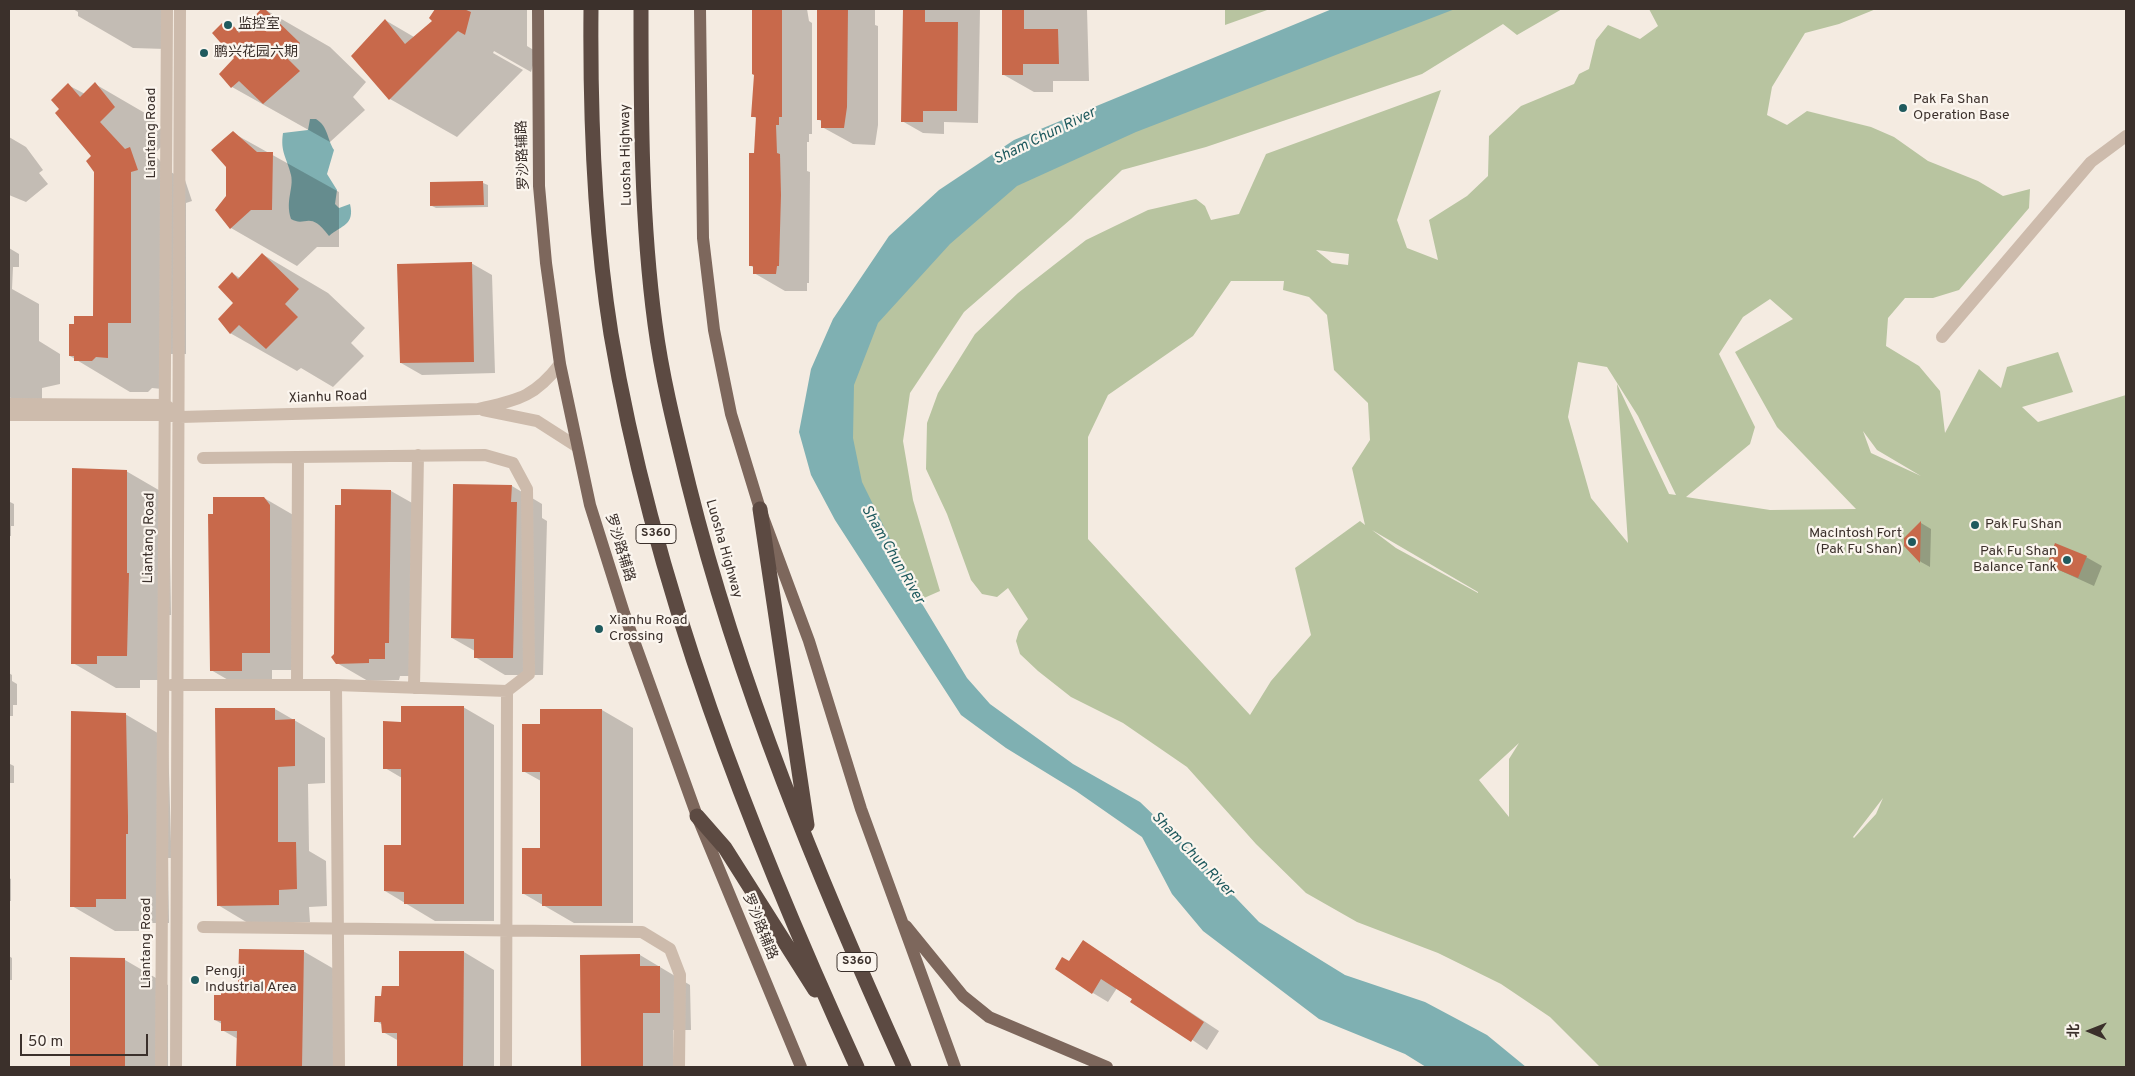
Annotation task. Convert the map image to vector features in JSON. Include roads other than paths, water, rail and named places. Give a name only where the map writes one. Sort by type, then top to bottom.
[{"type":"highway","name":"S360","points":[[591,9],[596,204],[611,333],[634,448],[664,566],[706,698],[770,869],[857,1067]]},
{"type":"highway","name":"Luosha Highway","points":[[641,9],[643,197],[655,324],[676,435],[706,556],[748,683],[812,856],[904,1067]]},
{"type":"highway","points":[[760,509],[812,856]]},
{"type":"highway","points":[[697,816],[726,848],[840,1032]]},
{"type":"main road","name":"罗沙路辅路","points":[[538,9],[539,186],[546,263],[560,364],[576,446],[590,504],[624,613],[697,816],[801,1067]]},
{"type":"main road","points":[[700,9],[703,238],[714,330],[731,414],[760,509],[808,641],[861,809],[898,916],[955,1067]]},
{"type":"main road","points":[[898,916],[963,996],[989,1017],[1107,1067]]},
{"type":"street","name":"Liantang Road","points":[[161,1067],[167,9]]},
{"type":"street","name":"Liantang Road","points":[[176,1067],[180,417],[180,9]]},
{"type":"street","points":[[1942,337],[2091,162],[2126,136]]},
{"type":"street","points":[[478,409],[514,400],[532,393],[547,382],[560,364]]},
{"type":"street","name":"Xianhu Road","points":[[9,404],[166,410],[180,417],[478,409]]},
{"type":"street","points":[[478,409],[538,421],[576,446]]},
{"type":"street","name":"Xianhu Road","points":[[9,415],[166,410]]},
{"type":"street","points":[[164,685],[297,684],[507,691],[529,674],[527,489],[513,463],[485,454],[203,458]]},
{"type":"street","points":[[414,688],[418,455]]},
{"type":"street","points":[[297,684],[298,457]]},
{"type":"street","points":[[336,685],[339,1067]]},
{"type":"street","points":[[506,1067],[507,691]]},
{"type":"street","points":[[203,927],[642,932],[670,949],[680,975],[679,1067]]},
{"type":"water","name":"Sham Chun River","points":[[1332,9],[1455,9],[1136,132],[1017,186],[950,244],[878,323],[854,385],[853,438],[862,482],[921,602],[967,678],[990,704],[1073,764],[1140,802],[1191,851],[1259,922],[1345,975],[1425,1002],[1487,1035],[1526,1067],[1426,1067],[1405,1054],[1319,1019],[1203,931],[1172,894],[1142,837],[1076,791],[1006,748],[961,715],[835,520],[811,475],[799,432],[811,369],[833,319],[889,236],[939,190],[1014,140]]},
{"type":"water","points":[[310,119],[316,119],[323,125],[334,150],[327,174],[337,190],[335,204],[339,208],[350,204],[351,216],[349,220],[343,227],[329,236],[317,223],[312,221],[300,222],[291,219],[289,212],[292,180],[283,150],[283,133],[308,130]]},
{"type":"place","name":"监控室","points":[[228,25]]},
{"type":"place","name":"鹏兴花园六期","points":[[204,53]]},
{"type":"place","name":"Pak Fa Shan Operation Base","points":[[1903,108]]},
{"type":"place","name":"Pak Fu Shan","points":[[1975,525]]},
{"type":"place","name":"MacIntosh Fort (Pak Fu Shan)","points":[[1912,542]]},
{"type":"place","name":"Pak Fu Shan Balance Tank","points":[[2067,560]]},
{"type":"place","name":"Xianhu Road Crossing","points":[[599,629]]},
{"type":"place","name":"Pengji Industrial Area","points":[[195,980]]}]
